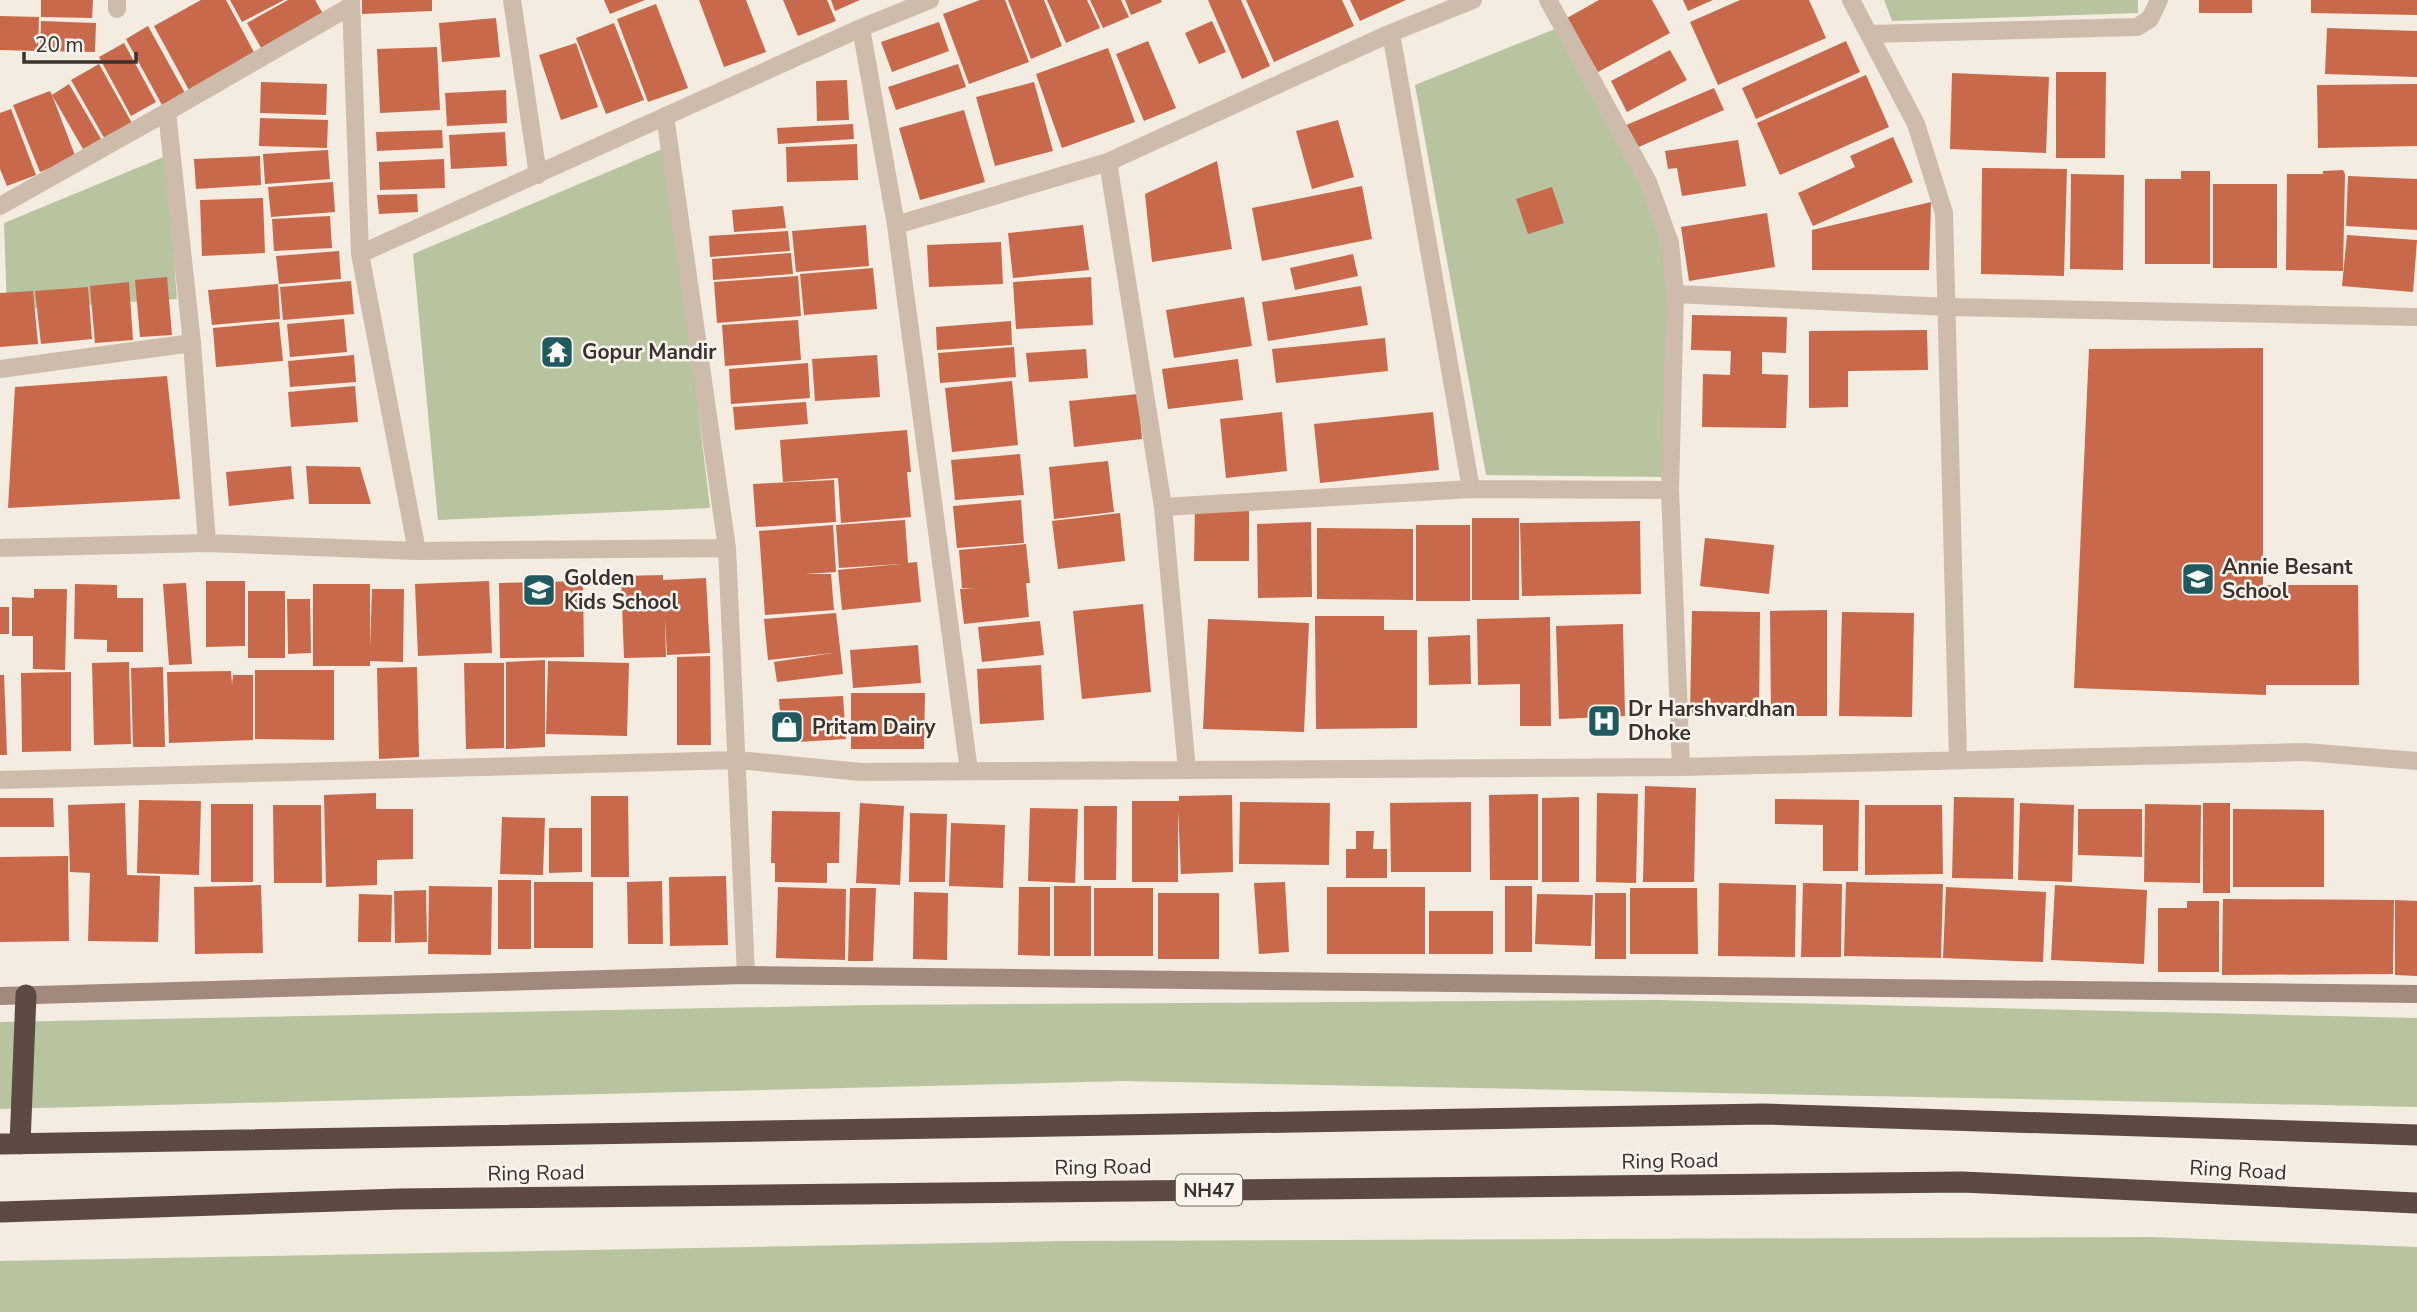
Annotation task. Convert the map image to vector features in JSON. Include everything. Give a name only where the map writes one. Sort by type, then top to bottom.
[{"type":"highway","points":[[10,1144],[26,995]]},
{"type":"highway","name":"Ring Road","points":[[10,1144],[1765,1114],[2417,1135]]},
{"type":"highway","name":"Ring Road","points":[[0,1212],[399,1199],[1948,1182],[2417,1203]]},
{"type":"street","points":[[512,0],[538,175]]},
{"type":"street","points":[[360,254],[861,28],[930,0]]},
{"type":"street","points":[[896,225],[1108,162],[1391,33],[1473,0]]},
{"type":"street","points":[[1548,0],[1648,182],[1670,243],[1675,294],[1670,490],[1681,767]]},
{"type":"street","points":[[1851,0],[1916,124],[1944,214],[1958,759]]},
{"type":"street","points":[[1869,34],[2137,27],[2150,19],[2159,0]]},
{"type":"street","points":[[0,206],[351,3],[360,254],[417,551]]},
{"type":"street","points":[[861,28],[896,225],[969,771]]},
{"type":"street","points":[[1391,33],[1471,489]]},
{"type":"street","points":[[167,111],[192,343],[207,543]]},
{"type":"street","points":[[665,116],[727,548],[746,975]]},
{"type":"street","points":[[1108,162],[1163,507],[1187,770]]},
{"type":"street","points":[[1675,294],[1948,307],[2417,317]]},
{"type":"street","points":[[0,369],[192,343]]},
{"type":"street","points":[[1163,507],[1471,489],[1670,490]]},
{"type":"street","points":[[0,548],[207,543],[417,551],[727,548]]},
{"type":"street","points":[[0,780],[738,760],[861,772],[1681,767],[2305,752],[2417,761]]},
{"type":"street","points":[[0,996],[746,975],[2417,994]]},
{"type":"green space","points":[[1884,0],[2138,0],[2138,13],[1892,21]]},
{"type":"green space","points":[[1560,27],[1643,177],[1670,279],[1662,477],[1486,475],[1415,85]]},
{"type":"green space","points":[[667,147],[710,508],[438,520],[413,254]]},
{"type":"green space","points":[[166,156],[177,299],[7,310],[4,223]]},
{"type":"green space","points":[[1657,1000],[2417,1018],[2417,1107],[1124,1081],[0,1109],[0,1022],[871,1005]]},
{"type":"green space","points":[[2151,1237],[2417,1247],[2417,1312],[0,1312],[0,1261],[1067,1241]]},
{"type":"building","points":[[41,0],[93,0],[92,18],[41,17]]},
{"type":"building","points":[[201,0],[226,0],[256,56],[190,92],[154,26]]},
{"type":"building","points":[[230,0],[284,0],[242,22]]},
{"type":"building","points":[[288,0],[315,0],[326,19],[264,53],[247,23]]},
{"type":"building","points":[[362,0],[432,0],[432,11],[362,14]]},
{"type":"building","points":[[604,0],[645,0],[610,14]]},
{"type":"building","points":[[699,0],[746,0],[766,52],[724,67]]},
{"type":"building","points":[[783,0],[827,0],[836,21],[798,36]]},
{"type":"building","points":[[831,0],[860,0],[835,11]]},
{"type":"building","points":[[980,0],[1005,0],[1029,62],[969,84],[943,14]]},
{"type":"building","points":[[1008,0],[1044,0],[1062,46],[1031,59]]},
{"type":"building","points":[[1047,0],[1087,0],[1100,28],[1066,43]]},
{"type":"building","points":[[1090,0],[1121,0],[1129,17],[1103,28]]},
{"type":"building","points":[[1125,0],[1161,0],[1162,2],[1131,15]]},
{"type":"building","points":[[1208,0],[1241,0],[1270,66],[1242,79]]},
{"type":"building","points":[[1246,0],[1342,0],[1354,26],[1274,62]]},
{"type":"building","points":[[1350,0],[1406,0],[1360,21]]},
{"type":"building","points":[[1599,0],[1652,0],[1670,33],[1598,72],[1567,18]]},
{"type":"building","points":[[1683,0],[1713,0],[1688,11]]},
{"type":"building","points":[[1740,0],[1809,0],[1826,38],[1718,85],[1690,22]]},
{"type":"building","points":[[2199,0],[2252,0],[2252,13],[2199,13]]},
{"type":"building","points":[[2311,0],[2417,0],[2417,15],[2311,13]]},
{"type":"building","points":[[656,4],[688,88],[648,102],[617,19]]},
{"type":"building","points":[[0,16],[39,17],[38,51],[0,50]]},
{"type":"building","points":[[496,18],[500,57],[442,62],[439,23]]},
{"type":"building","points":[[41,21],[96,23],[95,52],[40,51]]},
{"type":"building","points":[[1212,21],[1226,52],[1199,64],[1185,33]]},
{"type":"building","points":[[939,22],[949,51],[892,72],[881,42]]},
{"type":"building","points":[[614,23],[644,100],[606,114],[576,38]]},
{"type":"building","points":[[148,26],[185,93],[162,105],[126,39]]},
{"type":"building","points":[[2327,28],[2417,31],[2417,77],[2325,74]]},
{"type":"building","points":[[1148,41],[1176,108],[1144,121],[1116,54]]},
{"type":"building","points":[[1846,41],[1860,72],[1756,119],[1742,88]]},
{"type":"building","points":[[124,43],[156,102],[131,116],[99,57]]},
{"type":"building","points":[[576,43],[598,107],[561,120],[539,55]]},
{"type":"building","points":[[437,47],[440,110],[380,113],[377,49]]},
{"type":"building","points":[[1108,48],[1135,122],[1062,148],[1036,74]]},
{"type":"building","points":[[1670,50],[1687,80],[1627,112],[1611,81]]},
{"type":"building","points":[[99,64],[133,125],[106,141],[71,80]]},
{"type":"building","points":[[958,64],[966,87],[896,110],[888,87]]},
{"type":"building","points":[[2056,72],[2106,72],[2105,158],[2056,158]]},
{"type":"building","points":[[1952,73],[2049,77],[2046,153],[1950,149]]},
{"type":"building","points":[[1866,75],[1889,127],[1780,175],[1757,123]]},
{"type":"building","points":[[847,80],[849,120],[817,121],[816,81]]},
{"type":"building","points":[[261,82],[327,84],[326,115],[260,113]]},
{"type":"building","points":[[1034,82],[1053,151],[995,166],[976,97]]},
{"type":"building","points":[[69,84],[101,139],[83,149],[52,95]]},
{"type":"building","points":[[2417,84],[2417,146],[2318,148],[2317,85]]},
{"type":"building","points":[[1714,88],[1724,110],[1634,149],[1624,126]]},
{"type":"building","points":[[506,90],[507,123],[447,126],[445,93]]},
{"type":"building","points":[[50,91],[76,158],[40,172],[13,105]]},
{"type":"building","points":[[11,109],[36,175],[7,186],[0,169],[0,113]]},
{"type":"building","points":[[964,110],[985,182],[920,200],[899,128]]},
{"type":"building","points":[[260,118],[328,120],[327,148],[259,146]]},
{"type":"building","points":[[1338,120],[1354,177],[1312,189],[1296,131]]},
{"type":"building","points":[[853,124],[854,139],[778,144],[777,128]]},
{"type":"building","points":[[442,130],[443,148],[377,151],[376,132]]},
{"type":"building","points":[[505,132],[507,166],[451,169],[449,135]]},
{"type":"building","points":[[1893,137],[1913,182],[1813,226],[1798,193],[1855,167],[1850,156]]},
{"type":"building","points":[[1738,140],[1746,186],[1682,196],[1677,168],[1668,169],[1665,151]]},
{"type":"building","points":[[857,144],[858,180],[787,182],[786,147]]},
{"type":"building","points":[[328,150],[330,179],[265,184],[263,154]]},
{"type":"building","points":[[260,156],[261,185],[196,189],[194,159]]},
{"type":"building","points":[[444,159],[445,188],[380,190],[379,162]]},
{"type":"building","points":[[1217,161],[1232,249],[1152,262],[1145,194]]},
{"type":"building","points":[[1982,168],[2067,169],[2064,276],[1981,274]]},
{"type":"building","points":[[2343,170],[2343,271],[2286,270],[2287,174],[2323,174],[2323,171]]},
{"type":"building","points":[[2181,171],[2210,171],[2210,264],[2145,264],[2145,179],[2181,179]]},
{"type":"building","points":[[2071,174],[2124,175],[2123,270],[2070,269]]},
{"type":"building","points":[[2348,176],[2417,179],[2417,230],[2346,226]]},
{"type":"building","points":[[333,182],[335,212],[271,217],[268,187]]},
{"type":"building","points":[[2213,184],[2277,184],[2277,268],[2213,268]]},
{"type":"building","points":[[1362,186],[1372,239],[1262,261],[1252,208]]},
{"type":"building","points":[[1552,187],[1564,223],[1528,234],[1516,199]]},
{"type":"building","points":[[417,194],[418,212],[379,214],[377,195]]},
{"type":"building","points":[[263,198],[265,253],[202,256],[200,200]]},
{"type":"building","points":[[1931,202],[1929,270],[1812,270],[1812,230]]},
{"type":"building","points":[[783,206],[786,228],[734,232],[732,210]]},
{"type":"building","points":[[1767,213],[1775,267],[1689,281],[1681,227]]},
{"type":"building","points":[[330,216],[332,248],[274,251],[272,219]]},
{"type":"building","points":[[866,225],[869,266],[796,272],[792,231]]},
{"type":"building","points":[[1083,225],[1089,270],[1013,278],[1008,233]]},
{"type":"building","points":[[788,231],[790,251],[710,257],[709,236]]},
{"type":"building","points":[[2347,235],[2417,240],[2413,292],[2342,286]]},
{"type":"building","points":[[1001,242],[1003,284],[929,287],[927,245]]},
{"type":"building","points":[[339,251],[341,279],[279,284],[276,256]]},
{"type":"building","points":[[791,253],[793,274],[713,280],[712,259]]},
{"type":"building","points":[[1353,254],[1358,276],[1295,290],[1290,268]]},
{"type":"building","points":[[873,268],[877,309],[804,315],[800,274]]},
{"type":"building","points":[[798,276],[801,316],[717,323],[714,282]]},
{"type":"building","points":[[167,277],[172,335],[140,337],[135,280]]},
{"type":"building","points":[[1091,277],[1093,325],[1016,329],[1013,282]]},
{"type":"building","points":[[351,281],[354,314],[283,320],[280,287]]},
{"type":"building","points":[[129,282],[133,340],[95,343],[90,286]]},
{"type":"building","points":[[278,284],[280,319],[212,325],[208,290]]},
{"type":"building","points":[[1361,286],[1368,325],[1268,341],[1262,302]]},
{"type":"building","points":[[88,287],[92,339],[41,344],[35,291]]},
{"type":"building","points":[[33,291],[38,344],[0,347],[0,293]]},
{"type":"building","points":[[1244,297],[1252,346],[1174,358],[1166,310]]},
{"type":"building","points":[[1692,315],[1787,317],[1786,353],[1762,352],[1762,374],[1788,375],[1786,428],[1702,427],[1703,374],[1730,375],[1731,351],[1691,350]]},
{"type":"building","points":[[344,319],[347,352],[290,357],[287,324]]},
{"type":"building","points":[[798,320],[801,360],[725,366],[722,325]]},
{"type":"building","points":[[1011,321],[1012,345],[937,350],[936,327]]},
{"type":"building","points":[[279,322],[283,361],[216,367],[213,328]]},
{"type":"building","points":[[1927,330],[1928,370],[1848,371],[1848,407],[1809,408],[1809,331]]},
{"type":"building","points":[[1385,338],[1388,371],[1276,383],[1272,349]]},
{"type":"building","points":[[1014,347],[1016,377],[940,383],[938,353]]},
{"type":"building","points":[[2263,348],[2263,585],[2358,585],[2359,685],[2266,685],[2266,695],[2074,688],[2089,349]]},
{"type":"building","points":[[1086,349],[1088,378],[1029,382],[1026,353]]},
{"type":"building","points":[[354,355],[356,382],[290,387],[288,361]]},
{"type":"building","points":[[877,355],[880,397],[815,401],[812,359]]},
{"type":"building","points":[[1238,359],[1243,400],[1168,409],[1162,369]]},
{"type":"building","points":[[808,363],[810,398],[731,404],[729,369]]},
{"type":"building","points":[[167,376],[180,499],[8,508],[15,387]]},
{"type":"building","points":[[1012,381],[1018,445],[952,452],[945,388]]},
{"type":"building","points":[[355,386],[358,422],[291,427],[288,392]]},
{"type":"building","points":[[1138,394],[1142,439],[1074,447],[1069,401]]},
{"type":"building","points":[[806,402],[808,424],[735,430],[733,407]]},
{"type":"building","points":[[1282,412],[1287,471],[1226,478],[1220,419]]},
{"type":"building","points":[[1433,412],[1439,470],[1320,483],[1314,424]]},
{"type":"building","points":[[907,430],[911,517],[841,523],[838,478],[783,482],[780,440]]},
{"type":"building","points":[[1020,454],[1024,495],[955,500],[951,460]]},
{"type":"building","points":[[1108,461],[1114,512],[1054,519],[1049,467]]},
{"type":"building","points":[[291,466],[294,499],[229,506],[226,472]]},
{"type":"building","points":[[306,466],[360,467],[371,504],[309,504]]},
{"type":"building","points":[[834,480],[836,522],[756,527],[753,484]]},
{"type":"building","points":[[1021,500],[1024,543],[957,548],[953,506]]},
{"type":"building","points":[[1195,509],[1249,509],[1249,561],[1194,561]]},
{"type":"building","points":[[1120,513],[1125,561],[1058,569],[1052,521]]},
{"type":"building","points":[[1472,518],[1519,518],[1519,600],[1472,600]]},
{"type":"building","points":[[905,520],[908,563],[917,562],[921,602],[842,610],[838,570],[901,564],[839,568],[836,525]]},
{"type":"building","points":[[1640,521],[1641,594],[1522,596],[1520,523]]},
{"type":"building","points":[[1311,522],[1312,597],[1258,598],[1257,524]]},
{"type":"building","points":[[833,525],[836,572],[805,574],[831,574],[834,610],[765,615],[759,531]]},
{"type":"building","points":[[1416,525],[1470,525],[1470,601],[1416,601]]},
{"type":"building","points":[[1317,528],[1413,529],[1413,600],[1317,599]]},
{"type":"building","points":[[1705,538],[1774,545],[1769,594],[1700,586]]},
{"type":"building","points":[[1026,544],[1030,583],[1026,583],[1029,617],[964,624],[960,589],[975,588],[962,588],[959,550]]},
{"type":"building","points":[[663,575],[663,580],[706,578],[710,653],[667,655],[665,617],[666,657],[624,658],[621,576]]},
{"type":"building","points":[[206,581],[245,581],[245,646],[206,647]]},
{"type":"building","points":[[489,581],[492,653],[418,656],[415,584]]},
{"type":"building","points":[[583,581],[584,657],[500,658],[499,583]]},
{"type":"building","points":[[186,583],[192,664],[169,665],[163,584]]},
{"type":"building","points":[[75,584],[117,585],[117,598],[143,598],[143,652],[107,652],[107,640],[74,639]]},
{"type":"building","points":[[313,584],[370,584],[370,649],[372,589],[404,589],[403,662],[370,661],[370,666],[313,666]]},
{"type":"building","points":[[34,589],[67,589],[65,670],[33,669],[33,636],[12,636],[12,597],[34,598]]},
{"type":"building","points":[[248,591],[285,591],[285,658],[248,658]]},
{"type":"building","points":[[287,599],[310,599],[311,653],[288,654]]},
{"type":"building","points":[[1143,604],[1151,692],[1082,699],[1073,611]]},
{"type":"building","points":[[0,607],[9,607],[9,634],[0,634]]},
{"type":"building","points":[[1827,610],[1827,716],[1771,716],[1770,611]]},
{"type":"building","points":[[1692,611],[1760,612],[1759,717],[1690,716]]},
{"type":"building","points":[[1842,612],[1914,613],[1912,717],[1839,716]]},
{"type":"building","points":[[836,613],[843,674],[777,682],[774,662],[833,653],[768,660],[764,619]]},
{"type":"building","points":[[1315,616],[1384,616],[1384,630],[1417,630],[1417,728],[1316,729]]},
{"type":"building","points":[[1550,617],[1551,726],[1520,726],[1520,684],[1478,685],[1477,619]]},
{"type":"building","points":[[1208,619],[1309,623],[1304,732],[1203,729]]},
{"type":"building","points":[[1040,621],[1044,655],[982,662],[978,627]]},
{"type":"building","points":[[1623,624],[1625,716],[1559,719],[1556,626]]},
{"type":"building","points":[[1470,635],[1471,684],[1429,685],[1428,637]]},
{"type":"building","points":[[918,645],[921,683],[853,688],[850,650]]},
{"type":"building","points":[[710,656],[711,745],[677,745],[677,657]]},
{"type":"building","points":[[545,660],[545,747],[506,749],[506,662]]},
{"type":"building","points":[[548,661],[629,663],[627,736],[546,734]]},
{"type":"building","points":[[129,662],[131,744],[94,745],[92,663]]},
{"type":"building","points":[[464,663],[504,663],[504,748],[466,749]]},
{"type":"building","points":[[1041,665],[1044,720],[980,724],[977,669]]},
{"type":"building","points":[[163,667],[165,747],[133,747],[131,668]]},
{"type":"building","points":[[417,667],[419,757],[379,759],[377,668]]},
{"type":"building","points":[[255,670],[334,670],[334,740],[255,739]]},
{"type":"building","points":[[231,671],[232,685],[233,675],[253,675],[253,740],[169,743],[167,672]]},
{"type":"building","points":[[71,672],[71,751],[22,752],[21,673]]},
{"type":"building","points":[[0,675],[4,675],[7,755],[0,755]]},
{"type":"building","points":[[851,693],[925,693],[924,749],[851,749]]},
{"type":"building","points":[[843,696],[846,739],[782,743],[779,699]]},
{"type":"building","points":[[1645,786],[1696,788],[1694,882],[1643,882]]},
{"type":"building","points":[[376,793],[376,809],[413,809],[413,859],[377,860],[377,885],[326,887],[324,795]]},
{"type":"building","points":[[1597,793],[1638,794],[1636,883],[1596,882]]},
{"type":"building","points":[[1538,794],[1538,880],[1490,880],[1489,795]]},
{"type":"building","points":[[1232,795],[1233,872],[1181,874],[1178,810],[1178,882],[1132,882],[1132,801],[1179,801],[1179,796]]},
{"type":"building","points":[[591,796],[628,796],[629,877],[591,877]]},
{"type":"building","points":[[1579,797],[1579,882],[1542,882],[1542,798]]},
{"type":"building","points":[[1954,797],[2014,798],[2013,879],[1952,878]]},
{"type":"building","points":[[0,798],[53,798],[54,827],[0,827]]},
{"type":"building","points":[[1775,799],[1859,800],[1858,871],[1823,871],[1823,825],[1775,824]]},
{"type":"building","points":[[139,800],[201,801],[199,875],[137,873]]},
{"type":"building","points":[[1240,802],[1330,803],[1329,865],[1239,864]]},
{"type":"building","points":[[1471,802],[1471,872],[1391,872],[1390,803]]},
{"type":"building","points":[[125,803],[127,875],[160,876],[158,942],[88,941],[90,873],[70,872],[68,805]]},
{"type":"building","points":[[860,803],[904,806],[900,885],[856,883]]},
{"type":"building","points":[[2020,803],[2074,805],[2072,882],[2018,880]]},
{"type":"building","points":[[2203,803],[2230,803],[2230,893],[2203,893]]},
{"type":"building","points":[[211,804],[253,804],[253,882],[211,882]]},
{"type":"building","points":[[2145,804],[2201,805],[2200,883],[2144,882]]},
{"type":"building","points":[[273,805],[321,805],[322,883],[274,883]]},
{"type":"building","points":[[1865,805],[1942,805],[1943,874],[1865,875]]},
{"type":"building","points":[[1084,806],[1117,806],[1116,880],[1084,880]]},
{"type":"building","points":[[1030,808],[1078,809],[1075,883],[1028,881]]},
{"type":"building","points":[[2078,809],[2142,809],[2142,857],[2078,855]]},
{"type":"building","points":[[2233,809],[2324,810],[2324,887],[2233,887]]},
{"type":"building","points":[[772,811],[840,812],[839,863],[827,863],[827,883],[775,882],[775,863],[771,863]]},
{"type":"building","points":[[910,813],[947,814],[945,882],[909,882]]},
{"type":"building","points":[[502,817],[545,818],[543,875],[500,874]]},
{"type":"building","points":[[951,823],[1005,825],[1003,888],[949,886]]},
{"type":"building","points":[[549,828],[582,828],[582,872],[549,873]]},
{"type":"building","points":[[1356,831],[1374,831],[1373,849],[1387,849],[1387,878],[1346,878],[1346,849],[1356,849]]},
{"type":"building","points":[[68,856],[69,941],[0,942],[0,857]]},
{"type":"building","points":[[726,876],[728,945],[670,946],[669,877]]},
{"type":"building","points":[[498,880],[531,880],[531,949],[498,949]]},
{"type":"building","points":[[662,881],[663,944],[628,944],[627,882]]},
{"type":"building","points":[[534,882],[593,882],[593,948],[534,948]]},
{"type":"building","points":[[1285,882],[1289,952],[1259,954],[1254,883]]},
{"type":"building","points":[[1846,882],[1943,884],[1941,958],[1844,956]]},
{"type":"building","points":[[1719,883],[1796,885],[1795,957],[1718,956]]},
{"type":"building","points":[[1803,883],[1842,884],[1841,957],[1801,957]]},
{"type":"building","points":[[261,885],[263,953],[195,954],[194,887]]},
{"type":"building","points":[[2055,885],[2147,890],[2144,964],[2051,960]]},
{"type":"building","points":[[429,886],[492,887],[491,955],[428,954]]},
{"type":"building","points":[[1054,886],[1091,886],[1091,956],[1054,956]]},
{"type":"building","points":[[1505,886],[1532,886],[1532,952],[1505,952]]},
{"type":"building","points":[[778,887],[846,889],[845,960],[776,958]]},
{"type":"building","points":[[1019,887],[1050,887],[1050,956],[1018,955]]},
{"type":"building","points":[[1327,887],[1425,887],[1425,954],[1327,954]]},
{"type":"building","points":[[1946,887],[2046,892],[2043,962],[1943,958]]},
{"type":"building","points":[[850,888],[876,888],[873,961],[848,961]]},
{"type":"building","points":[[1094,888],[1153,888],[1153,956],[1094,956]]},
{"type":"building","points":[[1630,888],[1697,888],[1698,954],[1630,954]]},
{"type":"building","points":[[426,890],[427,942],[395,943],[394,891]]},
{"type":"building","points":[[914,892],[948,893],[947,960],[913,959]]},
{"type":"building","points":[[1158,893],[1219,893],[1219,959],[1158,959]]},
{"type":"building","points":[[1595,893],[1626,893],[1626,959],[1595,959]]},
{"type":"building","points":[[359,894],[392,895],[391,942],[358,942]]},
{"type":"building","points":[[1537,894],[1593,895],[1591,946],[1535,944]]},
{"type":"building","points":[[2223,899],[2394,900],[2393,974],[2222,975]]},
{"type":"building","points":[[2395,900],[2417,901],[2417,976],[2395,975]]},
{"type":"building","points":[[2187,901],[2219,901],[2219,972],[2158,972],[2158,908],[2187,908]]},
{"type":"building","points":[[1429,911],[1493,911],[1493,954],[1429,954]]},
{"type":"place","name":"Gopur Mandir","points":[[557,352]]},
{"type":"place","name":"Annie Besant School","points":[[2198,579]]},
{"type":"place","name":"Golden Kids School","points":[[539,590]]},
{"type":"place","name":"Dr Harshvardhan Dhoke","points":[[1604,721]]},
{"type":"place","name":"Pritam Dairy","points":[[787,727]]}]
